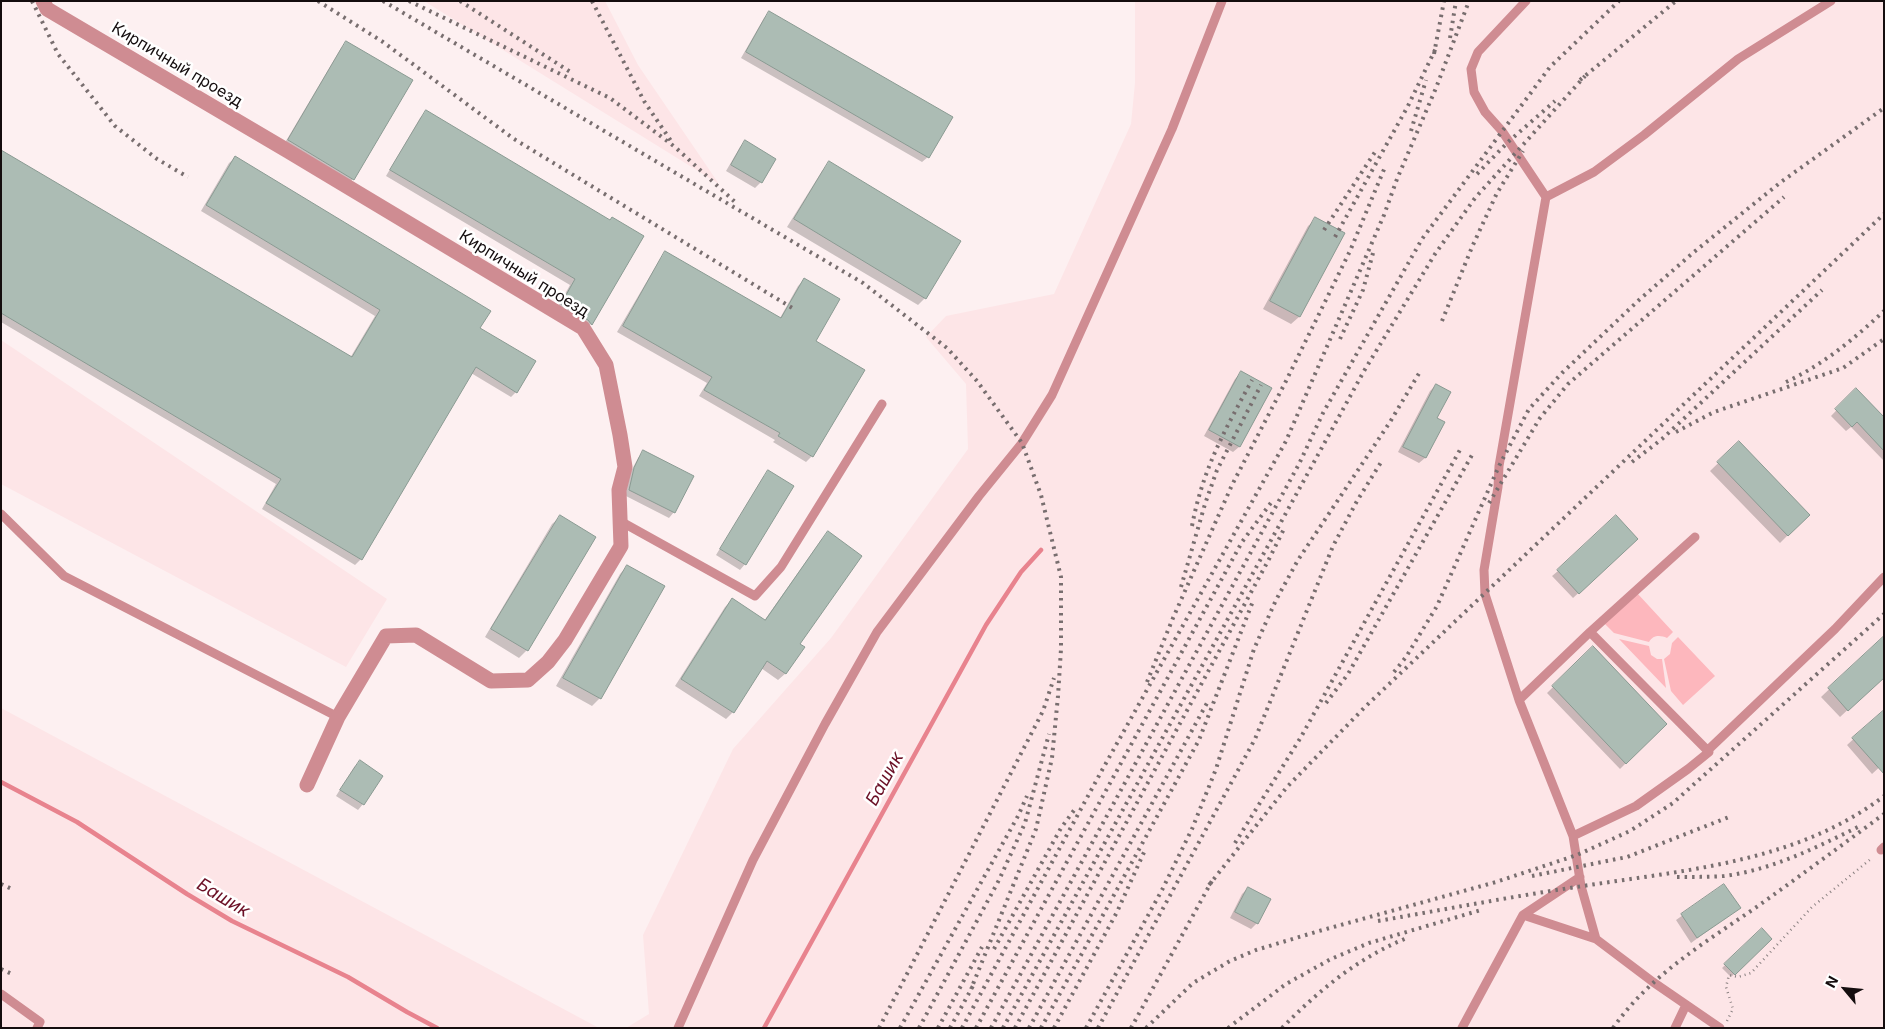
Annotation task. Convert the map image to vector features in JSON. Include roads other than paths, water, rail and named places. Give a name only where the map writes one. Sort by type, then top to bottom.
[{"type":"street","name":"Кирпичный проезд","points":[[44,1],[47,8],[288,150],[583,328],[606,365],[625,467],[619,490],[621,546],[565,640],[548,662],[528,680],[491,681],[416,635],[386,636],[338,717],[306,786]]},
{"type":"lane","points":[[678,1028],[753,860],[825,724],[877,632],[979,496],[1022,443],[1052,395],[1172,129],[1222,1]]},
{"type":"lane","points":[[1526,1],[1478,52],[1471,69],[1474,92],[1485,112],[1502,131],[1546,198],[1499,466],[1498,487],[1484,570],[1485,594],[1519,700],[1573,836],[1580,877],[1596,939]]},
{"type":"lane","points":[[1546,198],[1594,172],[1644,135],[1738,59],[1831,1]]},
{"type":"lane","points":[[620,521],[754,596],[781,567],[882,404]]},
{"type":"lane","points":[[1,514],[64,576],[338,717]]},
{"type":"lane","points":[[1519,700],[1590,632],[1695,537]]},
{"type":"lane","points":[[1573,836],[1636,806],[1688,769],[1835,629],[1884,577]]},
{"type":"lane","points":[[1590,632],[1707,751]]},
{"type":"lane","points":[[1462,1028],[1523,915],[1580,877]]},
{"type":"lane","points":[[1523,915],[1596,939],[1653,982],[1720,1028]]},
{"type":"lane","points":[[1,994],[40,1022],[37,1028]]},
{"type":"lane","points":[[1675,1028],[1686,1005]]},
{"type":"waterway","name":"Башик","points":[[764,1028],[986,625],[1021,572],[1041,550]]},
{"type":"waterway","name":"Башик","points":[[1,782],[77,822],[232,921],[348,977],[437,1028]]},
{"type":"railway","points":[[32,1],[58,54],[115,126],[157,159],[188,177]]},
{"type":"railway","points":[[318,1],[383,42],[514,139],[794,309]]},
{"type":"railway","points":[[383,1],[863,283],[947,348],[977,381],[1022,443],[1041,495],[1061,577],[1061,649],[1058,696],[1052,758],[1036,829],[971,989]]},
{"type":"railway","points":[[409,1],[610,98],[675,147],[735,202]]},
{"type":"railway","points":[[460,1],[572,73]]},
{"type":"railway","points":[[592,1],[644,101],[671,141]]},
{"type":"railway","points":[[1434,54],[1444,1]]},
{"type":"railway","points":[[1450,38],[1456,1]]},
{"type":"railway","points":[[962,1028],[1101,772],[1286,441],[1384,215],[1469,1]]},
{"type":"railway","points":[[991,1028],[1299,464],[1323,413],[1422,239],[1550,67],[1619,1]]},
{"type":"railway","points":[[1580,80],[1676,1]]},
{"type":"railway","points":[[1335,237],[1408,106],[1436,48]]},
{"type":"railway","points":[[1003,1028],[1364,371],[1435,254],[1475,198],[1585,76]]},
{"type":"railway","points":[[1411,131],[1426,80]]},
{"type":"railway","points":[[1477,174],[1508,142],[1555,101]]},
{"type":"railway","points":[[1394,672],[1406,657],[1437,606],[1499,466],[1529,409],[1562,373],[1639,300],[1694,252],[1781,182],[1884,108]]},
{"type":"railway","points":[[1324,230],[1377,149]]},
{"type":"railway","points":[[1442,321],[1472,247],[1497,193],[1523,151]]},
{"type":"railway","points":[[1147,682],[1232,485],[1350,251],[1385,167]]},
{"type":"railway","points":[[1489,503],[1540,418],[1568,384],[1784,197]]},
{"type":"railway","points":[[1209,885],[1287,787],[1366,706],[1884,214]]},
{"type":"railway","points":[[1340,339],[1363,290],[1373,253]]},
{"type":"railway","points":[[1632,462],[1662,439],[1822,290]]},
{"type":"railway","points":[[1786,382],[1813,368],[1838,350],[1884,311]]},
{"type":"railway","points":[[1676,432],[1714,412],[1843,368],[1884,339]]},
{"type":"railway","points":[[1086,1028],[1162,890],[1192,829],[1216,769],[1254,649],[1276,600],[1298,560],[1390,422],[1421,370]]},
{"type":"railway","points":[[1192,526],[1202,486],[1216,450],[1252,380]]},
{"type":"railway","points":[[1181,587],[1217,470],[1261,385]]},
{"type":"railway","points":[[1235,843],[1301,737],[1461,448]]},
{"type":"railway","points":[[1326,703],[1348,674],[1472,455]]},
{"type":"railway","points":[[1098,1028],[1255,739],[1333,546],[1357,501],[1383,459]]},
{"type":"railway","points":[[976,1028],[1242,542],[1273,500]]},
{"type":"railway","points":[[1015,1028],[1285,527]]},
{"type":"railway","points":[[1041,1028],[1199,740],[1253,601]]},
{"type":"railway","points":[[1146,1028],[1193,983],[1230,961],[1256,950],[1496,882],[1577,855],[1630,831],[1673,803],[1884,614]]},
{"type":"railway","points":[[879,1028],[1043,711],[1054,678]]},
{"type":"railway","points":[[1029,1028],[1207,703]]},
{"type":"railway","points":[[919,1028],[999,880],[1025,823],[1049,734]]},
{"type":"railway","points":[[900,1028],[1018,816],[1027,796]]},
{"type":"railway","points":[[1378,921],[1740,860],[1815,836],[1851,818],[1884,796]]},
{"type":"railway","points":[[994,949],[1061,828],[1075,809]]},
{"type":"railway","points":[[1613,1028],[1628,1009],[1661,976],[1699,946],[1774,895],[1884,814]]},
{"type":"railway","points":[[1532,876],[1627,857],[1729,817]]},
{"type":"railway","points":[[1677,877],[1724,876],[1759,869],[1793,857],[1858,827]]},
{"type":"railway","points":[[1054,1028],[1117,912],[1145,850]]},
{"type":"railway","points":[[1131,1028],[1213,879]]},
{"type":"railway","points":[[1,884],[14,890]]},
{"type":"railway","points":[[1228,1028],[1286,984],[1331,959],[1369,943],[1481,910]]},
{"type":"railway","points":[[1282,1028],[1340,976],[1372,955],[1407,938]]},
{"type":"railway","points":[[938,1028],[982,947]]},
{"type":"railway","points":[[1,969],[12,974]]},
{"type":"railway","points":[[950,1028],[974,984]]}]
